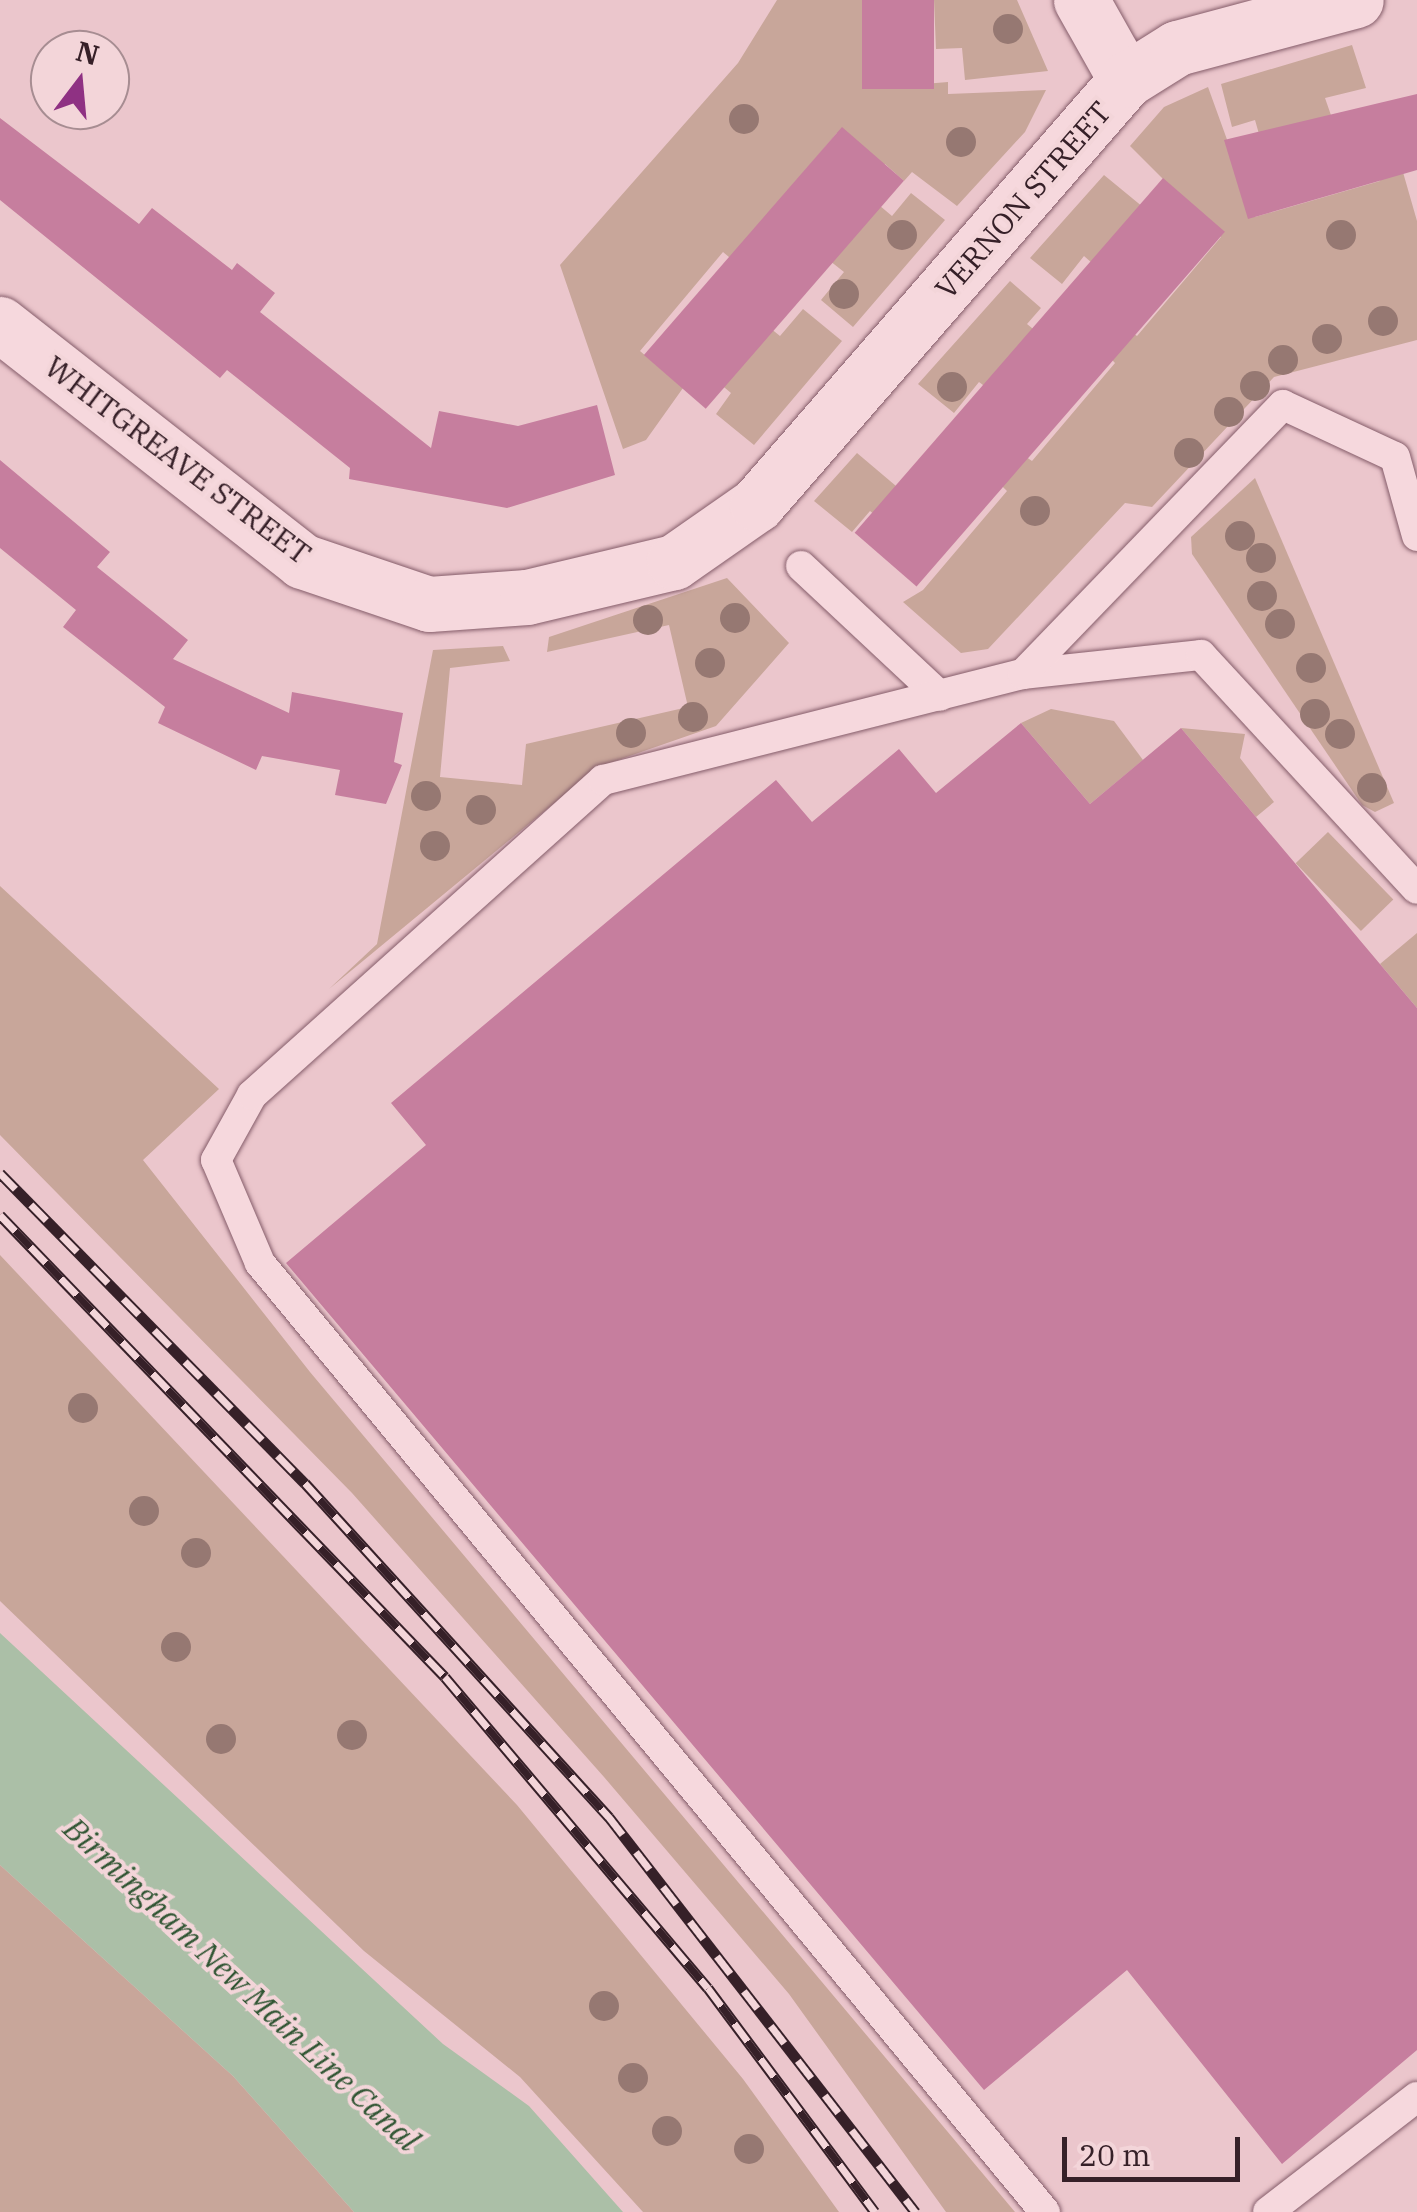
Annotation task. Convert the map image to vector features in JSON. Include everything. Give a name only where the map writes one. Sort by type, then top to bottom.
[{"type":"street","points":[[1082,0],[1126,80]]},
{"type":"street","name":"VERNON STREET","points":[[758,504],[1126,80],[1177,48],[1356,0]]},
{"type":"street","name":"WHITGREAVE STREET","points":[[0,324],[302,560],[429,604],[526,597],[674,562],[758,504]]},
{"type":"lane","points":[[1023,674],[1282,405],[1395,457],[1417,536]]},
{"type":"lane","points":[[802,566],[940,696]]},
{"type":"lane","points":[[1045,2212],[260,1263],[216,1160],[252,1095],[603,780],[1023,674],[1201,656],[1417,889]]},
{"type":"lane","points":[[1268,2212],[1417,2096]]},
{"type":"shaded area","points":[[777,0],[862,0],[924,84],[948,82],[948,94],[1046,90],[1025,132],[957,206],[912,172],[904,181],[885,164],[880,169],[837,133],[753,232],[767,289],[723,252],[640,351],[683,388],[646,440],[623,449],[560,265],[738,63]]},
{"type":"shaded area","points":[[934,0],[1017,0],[1048,71],[965,80],[962,48],[936,49]]},
{"type":"shaded area","points":[[1352,45],[1366,88],[1325,98],[1333,121],[1261,141],[1255,120],[1232,127],[1221,84]]},
{"type":"shaded area","points":[[1208,87],[1255,217],[1380,181],[1388,120],[1417,221],[1417,340],[1274,377],[1152,507],[1125,503],[988,649],[961,653],[903,602],[923,590],[1007,491],[948,433],[963,414],[1032,461],[1115,363],[1058,303],[1069,288],[1137,336],[1221,237],[1130,146],[1164,107]]},
{"type":"shaded area","points":[[1104,175],[1149,212],[1100,270],[1084,256],[1062,284],[1030,258]]},
{"type":"shaded area","points":[[911,193],[945,220],[853,327],[821,300],[844,272],[825,257],[873,200],[892,216]]},
{"type":"shaded area","points":[[1010,281],[1041,308],[1027,324],[1043,337],[995,394],[979,382],[954,413],[918,384]]},
{"type":"shaded area","points":[[803,309],[842,341],[754,445],[716,414],[731,393],[712,377],[760,320],[780,336]]},
{"type":"shaded area","points":[[857,453],[909,497],[886,524],[870,511],[852,532],[814,501]]},
{"type":"shaded area","points":[[1255,478],[1394,803],[1375,812],[1362,805],[1192,554],[1191,537]]},
{"type":"shaded area","points":[[727,578],[789,643],[716,726],[598,767],[329,989],[377,944],[433,650],[503,646],[510,661],[450,668],[440,777],[522,785],[526,744],[688,707],[669,625],[547,652],[549,637]]},
{"type":"shaded area","points":[[1051,709],[1114,721],[1143,760],[1090,804],[1021,723]]},
{"type":"shaded area","points":[[1181,728],[1245,734],[1240,758],[1274,802],[1256,817]]},
{"type":"shaded area","points":[[1328,832],[1393,900],[1361,931],[1296,863]]},
{"type":"shaded area","points":[[0,886],[219,1089],[143,1160],[310,1372],[1015,2212],[946,2212],[789,1994],[604,1777],[352,1493],[0,1135]]},
{"type":"shaded area","points":[[1417,933],[1417,1008],[1380,964]]},
{"type":"shaded area","points":[[0,1255],[517,1805],[743,2079],[839,2212],[643,2212],[520,2077],[364,1951],[0,1601]]},
{"type":"shaded area","points":[[0,1865],[233,2076],[354,2212],[0,2212]]},
{"type":"water","name":"Birmingham New Main Line Canal","points":[[0,1633],[443,2044],[529,2106],[623,2212],[354,2212],[233,2076],[0,1865]]},
{"type":"building","points":[[862,0],[934,0],[934,89],[862,89]]},
{"type":"building","points":[[1417,94],[1417,170],[1248,219],[1224,140]]},
{"type":"building","points":[[0,118],[139,224],[152,208],[232,270],[237,263],[275,293],[260,312],[431,448],[439,411],[518,426],[597,405],[615,475],[507,508],[349,479],[350,468],[227,370],[220,378],[0,200]]},
{"type":"building","points":[[842,127],[904,181],[706,409],[644,355]]},
{"type":"building","points":[[1163,178],[1225,232],[917,587],[855,533]]},
{"type":"building","points":[[0,460],[110,552],[97,567],[188,640],[173,659],[289,713],[292,692],[403,713],[394,762],[402,765],[386,804],[335,795],[340,770],[262,756],[256,770],[158,723],[165,707],[63,627],[76,610],[0,548]]},
{"type":"building","points":[[1021,723],[1090,804],[1181,728],[1417,1008],[1417,2050],[1282,2164],[1127,1970],[984,2090],[286,1263],[426,1145],[391,1103],[776,780],[812,822],[899,749],[936,793]]},
{"type":"railway","points":[[0,1173],[305,1483],[609,1817],[915,2212]]},
{"type":"railway","points":[[0,1215],[445,1677],[708,1988],[875,2212]]}]
